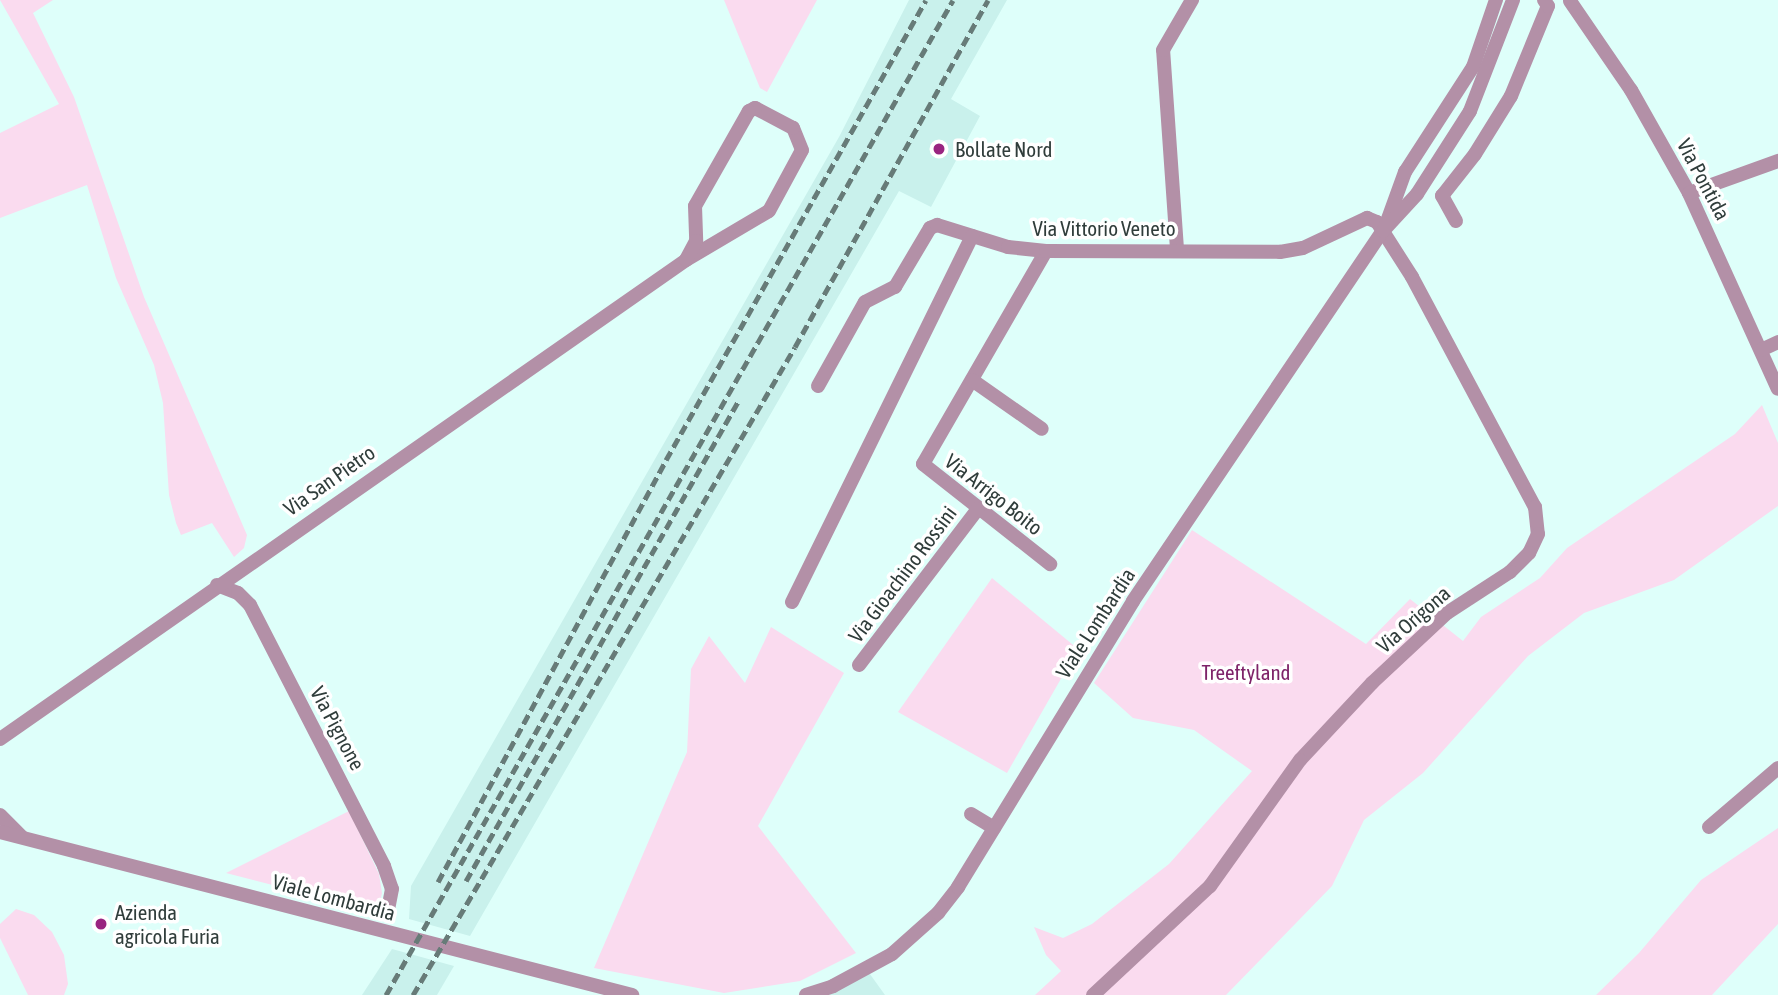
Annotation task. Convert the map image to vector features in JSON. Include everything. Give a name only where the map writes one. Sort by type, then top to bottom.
[{"type":"street","points":[[1177,249],[1163,50],[1192,0]]},
{"type":"street","points":[[1383,231],[1405,172],[1473,66],[1496,0]]},
{"type":"street","points":[[1383,231],[1417,194],[1470,111],[1513,0]]},
{"type":"street","points":[[1456,221],[1442,196],[1475,154],[1511,96],[1548,6],[1544,0]]},
{"type":"street","name":"Via Pontida","points":[[1570,2],[1631,90],[1689,193],[1778,389]]},
{"type":"street","name":"Via San Pietro","points":[[0,739],[686,260],[769,211],[802,150],[793,128],[755,108],[749,111],[695,206],[696,241],[686,260]]},
{"type":"street","points":[[1689,193],[1778,161]]},
{"type":"street","name":"Via Vittorio Veneto","points":[[818,386],[865,302],[895,287],[930,228],[937,225],[1008,247],[1046,251],[1292,251],[1367,218],[1383,231]]},
{"type":"street","name":"Viale Lombardia","points":[[806,995],[867,970],[917,934],[958,887],[1133,601],[1383,231]]},
{"type":"street","name":"Via Origona","points":[[1093,995],[1210,886],[1300,760],[1372,683],[1447,612],[1510,572],[1529,554],[1538,534],[1535,507],[1512,459],[1383,231]]},
{"type":"street","points":[[792,602],[867,440],[972,236]]},
{"type":"street","name":"Via Arrigo Boito","points":[[1046,251],[923,464],[1050,564]]},
{"type":"street","points":[[1761,350],[1778,342]]},
{"type":"street","points":[[972,380],[1042,429]]},
{"type":"street","name":"Via Gioachino Rossini","points":[[859,664],[978,509]]},
{"type":"street","name":"Via Pignone","points":[[217,585],[238,593],[256,617],[384,866],[392,889],[388,910]]},
{"type":"street","points":[[1709,827],[1778,768]]},
{"type":"street","points":[[971,814],[994,828]]},
{"type":"street","name":"Viale Lombardia","points":[[0,815],[26,840]]},
{"type":"street","name":"Viale Lombardia","points":[[0,832],[632,995]]},
{"type":"shaded area","points":[[909,0],[1007,0],[951,99],[980,116],[931,207],[899,191],[470,936],[409,919],[411,886],[839,137]]},
{"type":"shaded area","points":[[392,949],[454,966],[437,995],[362,995]]},
{"type":"shaded area","points":[[867,970],[885,995],[806,995]]},
{"type":"green space","points":[[0,0],[53,0],[33,13],[74,97],[144,297],[247,535],[244,548],[234,557],[212,523],[181,535],[176,523],[169,495],[163,403],[154,365],[116,278],[87,185],[0,218],[0,133],[59,104]]},
{"type":"green space","points":[[724,0],[817,0],[767,92],[760,88]]},
{"type":"green space","name":"Treeftyland","points":[[1762,405],[1778,443],[1778,506],[1674,580],[1584,613],[1528,656],[1423,773],[1364,820],[1332,886],[1226,995],[1035,995],[1061,971],[1046,955],[1034,927],[1063,938],[1092,924],[1169,864],[1252,771],[1194,730],[1133,718],[1094,683],[1192,530],[1366,644],[1410,599],[1463,641],[1481,617],[1540,578],[1567,548],[1735,434]]},
{"type":"green space","points":[[992,578],[1078,649],[1007,773],[898,712]]},
{"type":"green space","points":[[771,627],[844,673],[758,826],[856,953],[800,981],[724,993],[594,968],[687,752],[691,669],[709,636],[745,683]]},
{"type":"green space","points":[[349,811],[379,874],[382,893],[378,912],[226,873]]},
{"type":"green space","points":[[1778,828],[1778,924],[1712,995],[1596,995],[1639,953],[1701,880]]},
{"type":"green space","points":[[16,909],[34,915],[52,932],[64,955],[68,984],[64,995],[28,995],[0,938],[0,924]]},
{"type":"railway","points":[[438,882],[666,460],[926,0]]},
{"type":"railway","points":[[386,995],[953,0]]},
{"type":"railway","points":[[413,995],[795,347],[988,0]]},
{"type":"railway","points":[[466,881],[739,400]]},
{"type":"place","name":"Bollate Nord","points":[[939,149]]},
{"type":"place","name":"Azienda agricola Furia","points":[[101,924]]}]
